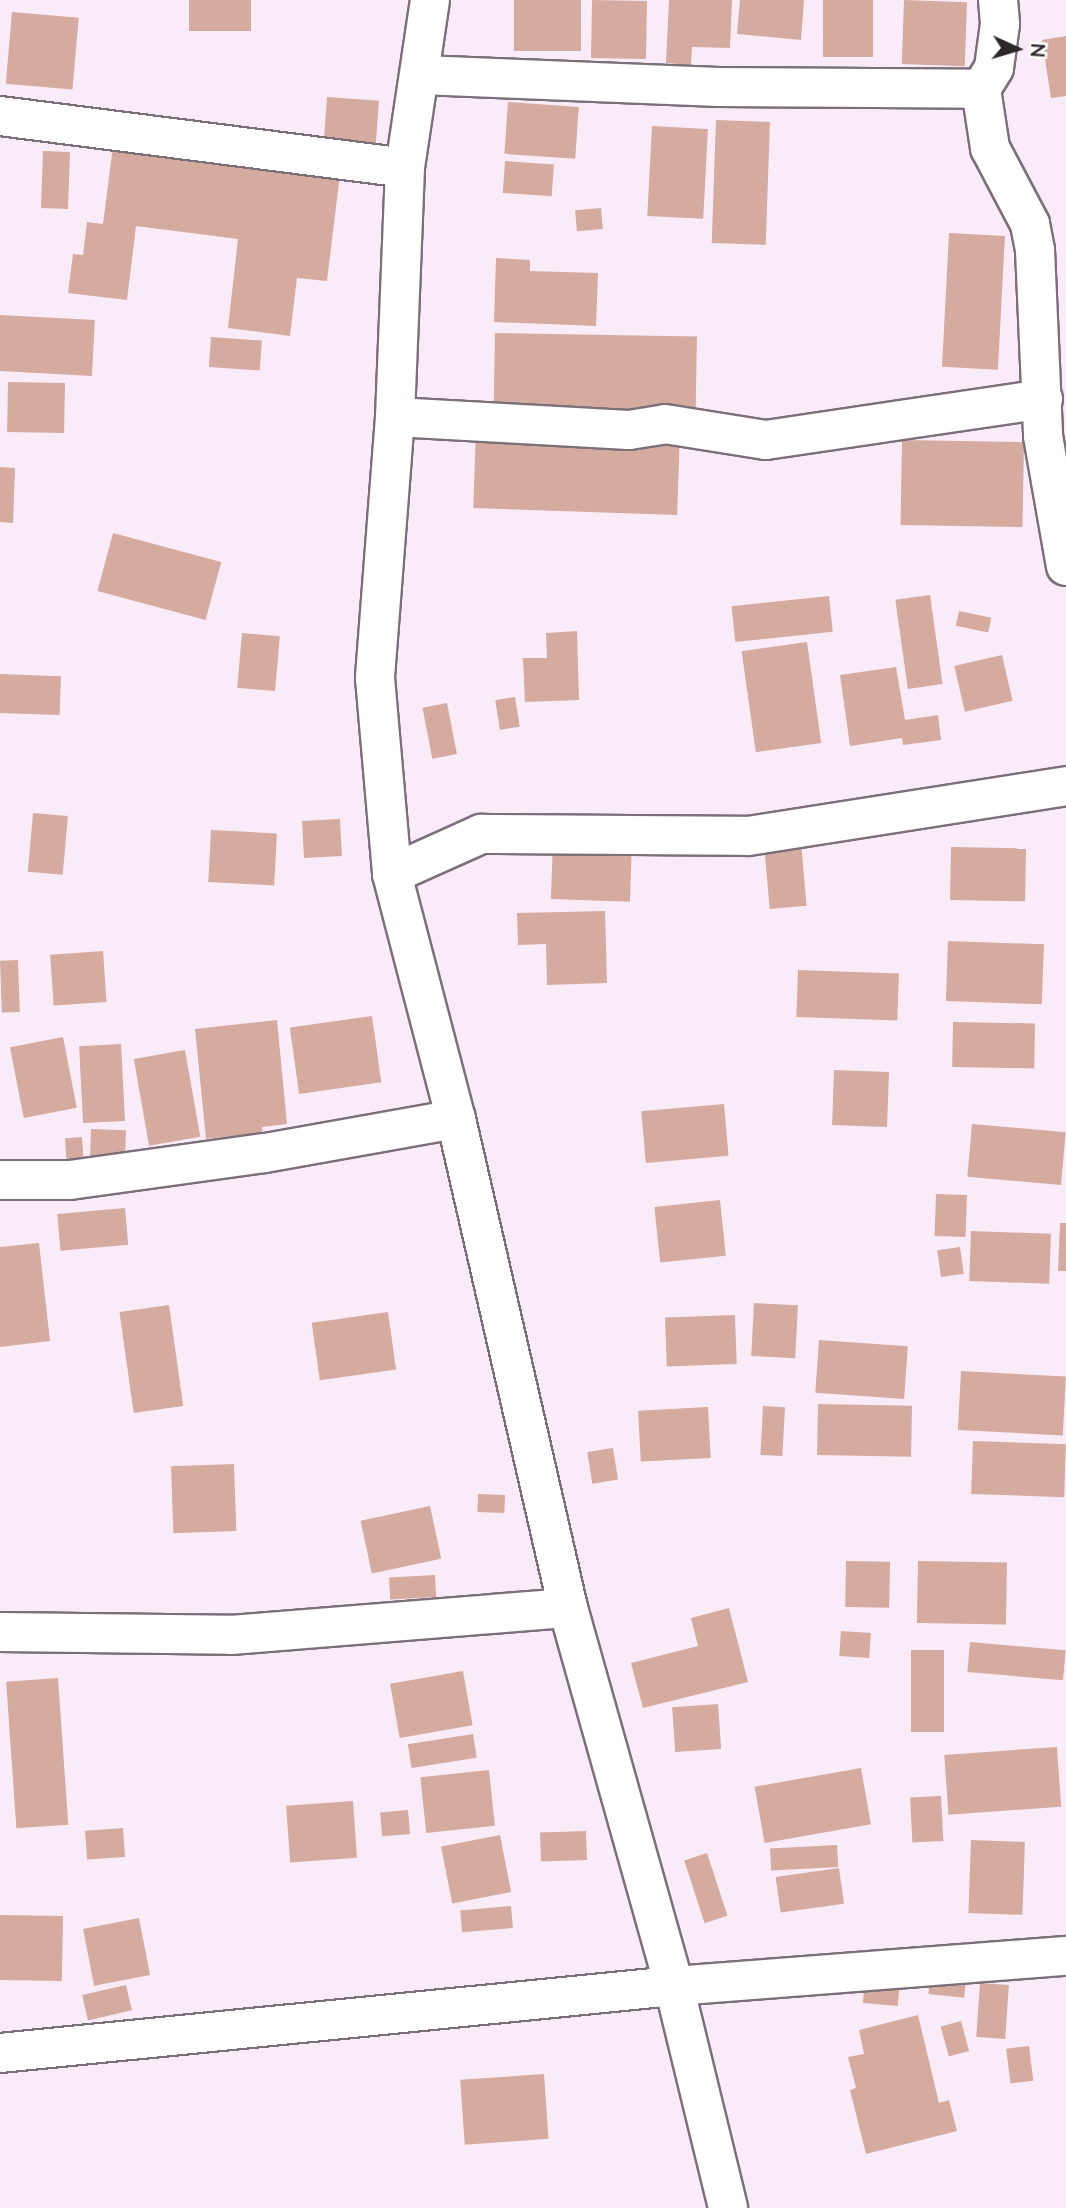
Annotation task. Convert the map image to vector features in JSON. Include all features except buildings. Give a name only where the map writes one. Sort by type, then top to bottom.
[{"type":"street","points":[[430,0],[421,75],[405,168],[395,417],[375,678],[392,874],[456,1119],[568,1608],[674,1986],[729,2208]]},
{"type":"street","points":[[998,0],[1000,24],[993,68],[981,89],[990,148],[1030,224],[1066,566]]},
{"type":"street","points":[[421,75],[719,87],[981,89]]},
{"type":"street","points":[[0,116],[405,168]]},
{"type":"street","points":[[395,417],[629,430],[665,424],[766,440],[1051,421]]},
{"type":"street","points":[[392,874],[481,834],[748,836],[1066,786]]},
{"type":"street","points":[[0,1180],[70,1180],[265,1153],[456,1119]]},
{"type":"street","points":[[0,1632],[231,1635],[568,1608]]},
{"type":"street","points":[[0,2053],[674,1986],[1066,1956]]}]
